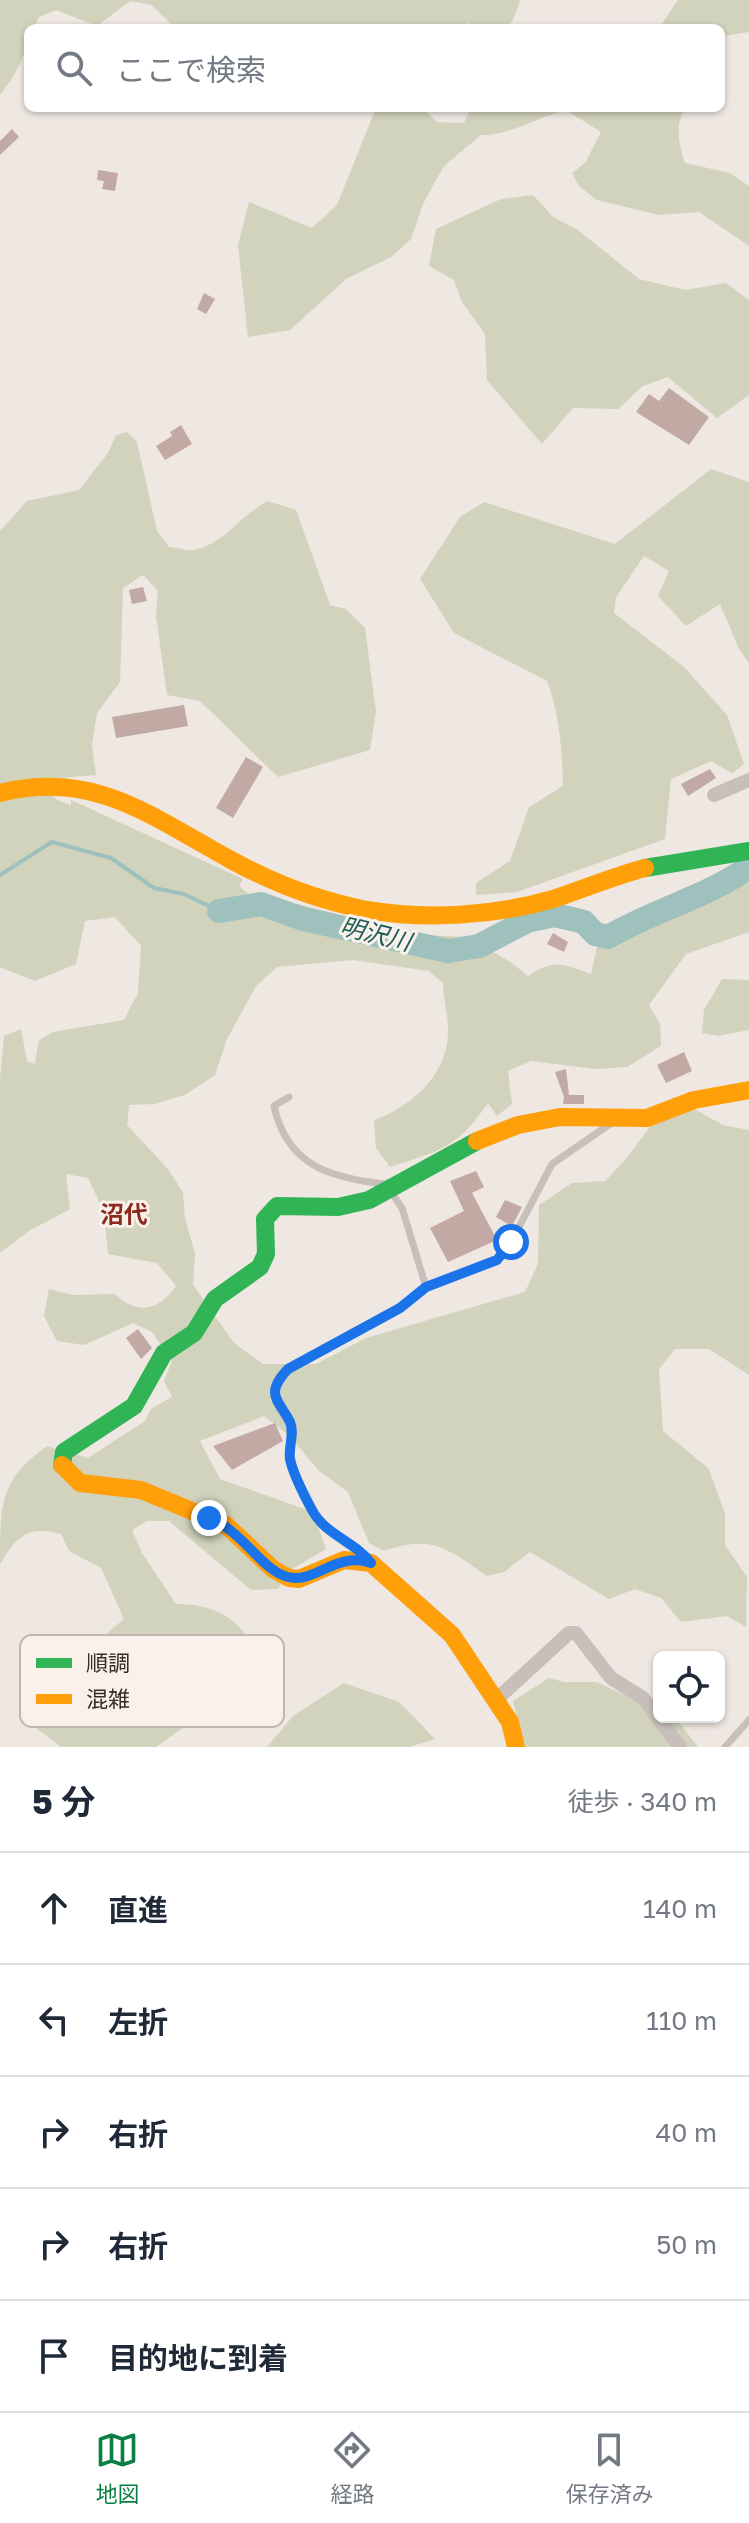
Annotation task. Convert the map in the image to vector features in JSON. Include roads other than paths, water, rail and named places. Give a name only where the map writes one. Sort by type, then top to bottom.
[{"type":"street","points":[[714,795],[749,780]]},
{"type":"street","points":[[0,793],[53,784],[108,793],[286,887],[341,904],[405,915],[477,914],[548,900],[623,874],[687,858],[749,851]]},
{"type":"street","points":[[516,1747],[516,1737],[497,1699],[452,1635],[371,1563],[344,1560],[299,1579],[289,1578],[273,1569],[226,1525],[141,1490],[80,1483],[64,1469],[61,1458],[64,1452],[134,1406],[164,1353],[194,1333],[215,1299],[260,1267],[266,1254],[265,1219],[271,1209],[284,1204],[344,1207],[394,1188],[481,1139],[518,1125],[560,1117],[647,1118],[694,1100],[749,1090]]},
{"type":"street","points":[[497,1699],[569,1633],[576,1633],[611,1678],[643,1698],[680,1747]]},
{"type":"lane","points":[[289,1097],[274,1106],[278,1122],[291,1145],[307,1161],[336,1178],[394,1188],[426,1287]]},
{"type":"lane","points":[[371,1563],[361,1551],[343,1542],[313,1512],[290,1460],[292,1428],[279,1409],[276,1389],[288,1369],[400,1308],[426,1287],[497,1260],[511,1242],[552,1164],[618,1118]]},
{"type":"lane","points":[[725,1747],[749,1720]]},
{"type":"waterway","name":"明沢川","points":[[0,875],[52,842],[111,858],[154,888],[184,894],[219,911]]},
{"type":"waterway","name":"明沢川","points":[[219,911],[261,904],[303,919],[448,951],[479,946],[527,921],[555,915],[584,922],[595,934],[608,937],[715,887],[749,867]]},
{"type":"district","name":"沼代","points":[[124,1213]]}]
